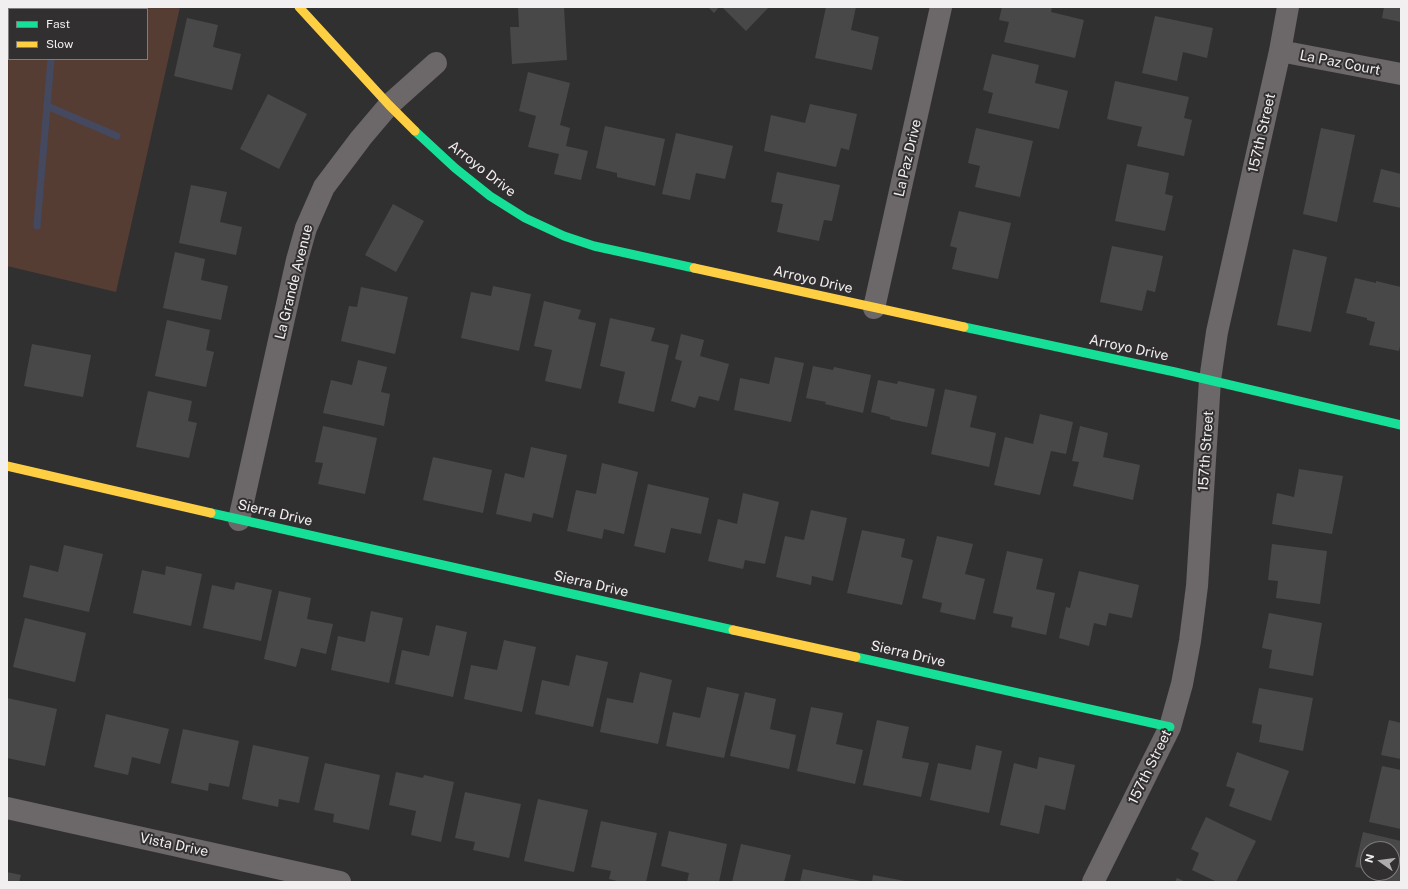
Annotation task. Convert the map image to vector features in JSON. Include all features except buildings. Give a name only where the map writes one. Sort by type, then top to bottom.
[{"type":"street","name":"Arroyo Drive","points":[[299,7],[389,105],[438,152],[490,196],[525,218],[564,236],[594,246],[1210,380],[1401,425]]},
{"type":"street","name":"La Paz Drive","points":[[874,308],[941,7]]},
{"type":"street","name":"157th Street","points":[[1092,882],[1170,727],[1182,684],[1190,641],[1196,593],[1210,380],[1217,332],[1280,52],[1288,7]]},
{"type":"street","name":"La Paz Court","points":[[1280,52],[1401,74]]},
{"type":"street","name":"La Grande Avenue","points":[[239,520],[306,228],[324,187],[361,138],[389,105],[436,63]]},
{"type":"street","name":"Sierra Drive","points":[[7,466],[239,520],[1170,727]]},
{"type":"street","name":"Vista Drive","points":[[7,808],[340,882]]},
{"type":"shaded area","points":[[7,7],[180,7],[116,292],[7,266]]},
{"type":"waterway","points":[[37,226],[51,60]]},
{"type":"waterway","points":[[47,106],[117,136]]},
{"type":"traffic: fast","points":[[415,131],[455,168],[490,196],[525,218],[564,236],[594,246],[694,268]]},
{"type":"traffic: fast","points":[[964,327],[1175,372],[1401,425]]},
{"type":"traffic: fast","points":[[211,513],[733,630]]},
{"type":"traffic: fast","points":[[856,657],[1170,727]]},
{"type":"traffic: slow","points":[[299,7],[389,105],[415,131]]},
{"type":"traffic: slow","points":[[694,268],[964,327]]},
{"type":"traffic: slow","points":[[7,466],[211,513]]},
{"type":"traffic: slow","points":[[733,630],[856,657]]}]
